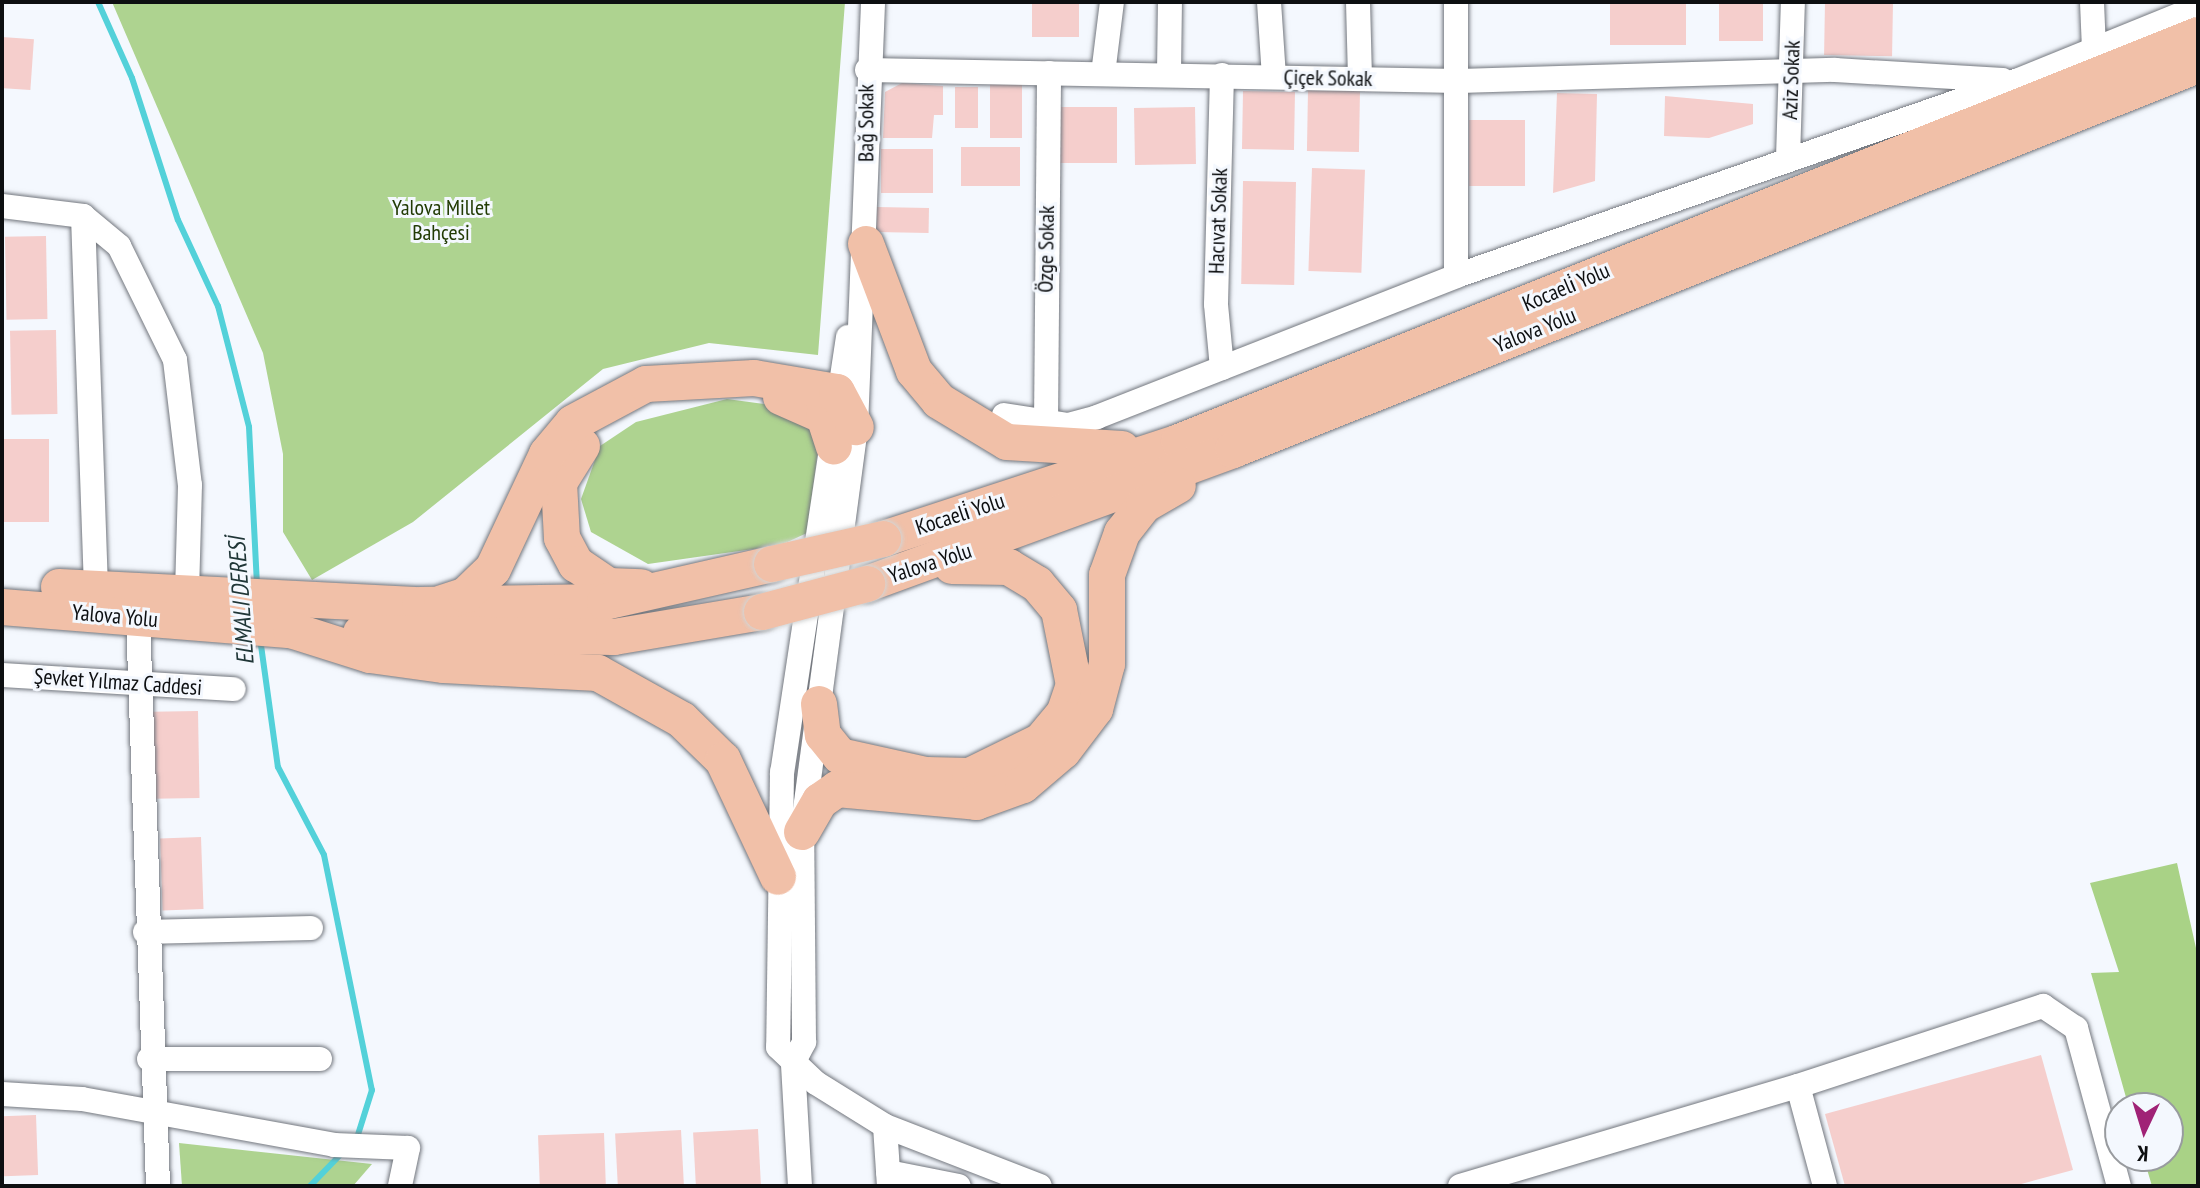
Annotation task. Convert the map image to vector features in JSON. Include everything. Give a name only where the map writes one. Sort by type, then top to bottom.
[{"type":"highway","name":"Kocaeli̇ Yolu","points":[[687,589],[772,564],[883,539],[1179,442],[2198,35]]},
{"type":"highway","name":"Yalova Yolu","points":[[294,616],[614,637],[762,612],[867,584],[1233,450],[2198,65]]},
{"type":"highway","points":[[866,244],[914,371],[973,426],[1007,442],[1046,448],[1179,442]]},
{"type":"highway","points":[[420,605],[466,595],[493,569],[547,454],[573,423],[609,400],[646,384],[695,378],[754,378],[837,392],[845,436]]},
{"type":"highway","points":[[687,589],[609,586],[576,564],[555,510],[559,483],[588,438],[648,400],[718,390],[805,402],[845,436]]},
{"type":"highway","points":[[802,832],[820,801],[837,789],[976,802],[1023,785],[1063,751],[1095,709],[1107,664],[1107,575],[1122,533],[1144,505],[1233,450]]},
{"type":"highway","points":[[819,704],[823,735],[840,756],[926,775],[970,776],[1005,765],[1064,714],[1074,685],[1070,644],[1059,610],[1037,584],[1009,567],[907,571]]},
{"type":"highway","points":[[2,583],[187,594],[225,612],[294,616],[420,605],[605,602],[687,589]]},
{"type":"highway","name":"Yalova Yolu","points":[[2,607],[138,618],[225,612]]},
{"type":"highway","points":[[294,616],[370,655],[444,665],[598,673],[644,694],[723,760],[778,877]]},
{"type":"street","name":"Bağ Sokak","points":[[866,244],[867,70],[873,2]]},
{"type":"street","points":[[1103,74],[1112,2]]},
{"type":"street","points":[[1169,72],[1170,2]]},
{"type":"street","points":[[1269,2],[1274,77]]},
{"type":"street","points":[[1358,2],[1360,79]]},
{"type":"street","points":[[1456,2],[1459,81],[1456,276]]},
{"type":"street","name":"Aziz Sokak","points":[[1788,158],[1793,2]]},
{"type":"street","points":[[2092,2],[2094,49]]},
{"type":"street","points":[[1004,415],[1046,424],[1097,417],[1456,276],[2016,81],[2198,7]]},
{"type":"street","name":"Çiçek Sokak","points":[[867,70],[1103,74],[1169,72],[1459,81],[1790,76],[1835,70],[2016,81]]},
{"type":"street","name":"Özge Sokak","points":[[1046,424],[1049,73]]},
{"type":"street","name":"Hacıvat Sokak","points":[[1222,75],[1216,304],[1222,368]]},
{"type":"street","points":[[2,206],[83,216],[119,246],[175,360],[190,485],[187,594]]},
{"type":"street","points":[[83,216],[96,590]]},
{"type":"street","points":[[837,392],[866,244]]},
{"type":"street","points":[[800,1186],[793,1063],[804,1042],[802,832],[819,704],[866,244]]},
{"type":"street","points":[[845,436],[782,772],[778,877],[778,1047],[793,1063],[885,1126],[1040,1186]]},
{"type":"street","points":[[138,618],[149,1059],[156,1111],[158,1186]]},
{"type":"street","name":"Şevket Yılmaz Caddesi","points":[[2,675],[234,689]]},
{"type":"street","points":[[145,932],[311,928]]},
{"type":"street","points":[[1475,1184],[1798,1086],[2043,1006],[2076,1028],[2119,1186]]},
{"type":"street","points":[[149,1059],[320,1059]]},
{"type":"street","points":[[1798,1086],[1825,1186]]},
{"type":"street","points":[[2,1094],[156,1111],[334,1145],[408,1148],[400,1186]]},
{"type":"street","points":[[885,1126],[888,1179],[933,1181],[959,1186]]},
{"type":"street","points":[[930,1144],[933,1181]]},
{"type":"green space","name":"Yalova Millet Bahçesi","points":[[112,2],[845,2],[818,355],[709,343],[603,369],[413,522],[312,580],[283,532],[283,454],[263,353]]},
{"type":"green space","points":[[727,399],[785,407],[820,434],[807,533],[781,545],[648,564],[591,532],[581,499],[600,446],[636,422]]},
{"type":"green space","points":[[2177,863],[2198,957],[2198,1186],[2152,1186],[2148,1172],[2184,1172],[2184,1092],[2124,1092],[2091,973],[2119,972],[2090,883]]},
{"type":"green space","points":[[179,1143],[372,1164],[353,1186],[182,1186]]},
{"type":"building","points":[[1032,2],[1079,2],[1079,37],[1032,37]]},
{"type":"building","points":[[1610,2],[1686,2],[1686,45],[1610,45]]},
{"type":"building","points":[[1719,2],[1763,2],[1763,41],[1719,41]]},
{"type":"building","points":[[1825,2],[1893,3],[1892,56],[1824,55]]},
{"type":"building","points":[[2,37],[34,39],[30,90],[2,88]]},
{"type":"building","points":[[902,83],[943,86],[943,115],[934,115],[932,138],[883,138],[885,92]]},
{"type":"building","points":[[990,83],[1022,83],[1022,138],[990,138]]},
{"type":"building","points":[[955,87],[978,87],[978,128],[955,128]]},
{"type":"building","points":[[1308,90],[1360,91],[1359,152],[1307,151]]},
{"type":"building","points":[[1243,91],[1295,92],[1294,150],[1242,149]]},
{"type":"building","points":[[1557,93],[1597,94],[1595,181],[1553,193]]},
{"type":"building","points":[[1665,96],[1753,104],[1753,124],[1709,138],[1664,136]]},
{"type":"building","points":[[1059,107],[1117,107],[1117,163],[1059,163]]},
{"type":"building","points":[[1195,107],[1196,164],[1135,165],[1134,108]]},
{"type":"building","points":[[1469,120],[1525,120],[1525,186],[1469,186]]},
{"type":"building","points":[[961,147],[1020,147],[1020,186],[961,186]]},
{"type":"building","points":[[881,149],[933,149],[933,193],[881,193]]},
{"type":"building","points":[[1312,168],[1365,170],[1361,273],[1308,271]]},
{"type":"building","points":[[1243,181],[1296,182],[1294,285],[1241,284]]},
{"type":"building","points":[[877,207],[929,208],[929,233],[877,232]]},
{"type":"building","points":[[46,236],[47,319],[6,320],[5,237]]},
{"type":"building","points":[[56,330],[57,414],[11,415],[10,331]]},
{"type":"building","points":[[2,439],[49,439],[49,522],[2,522]]},
{"type":"building","points":[[198,711],[200,798],[154,799],[152,712]]},
{"type":"building","points":[[201,837],[204,909],[163,910],[160,838]]},
{"type":"building","points":[[2041,1055],[2073,1170],[2014,1186],[1845,1186],[1825,1114]]},
{"type":"building","points":[[36,1115],[38,1175],[4,1176],[2,1116]]},
{"type":"building","points":[[758,1129],[761,1186],[696,1186],[693,1132]]},
{"type":"building","points":[[681,1130],[684,1186],[618,1186],[615,1133]]},
{"type":"building","points":[[604,1133],[606,1186],[540,1186],[538,1135]]},
{"type":"waterway","name":"ELMALI DERESİ","points":[[98,2],[132,78],[178,220],[218,306],[249,427],[257,587]]},
{"type":"waterway","name":"ELMALI DERESİ","points":[[260,638],[278,767],[324,855],[372,1090],[357,1138]]},
{"type":"waterway","name":"ELMALI DERESİ","points":[[310,1186],[343,1152]]}]
